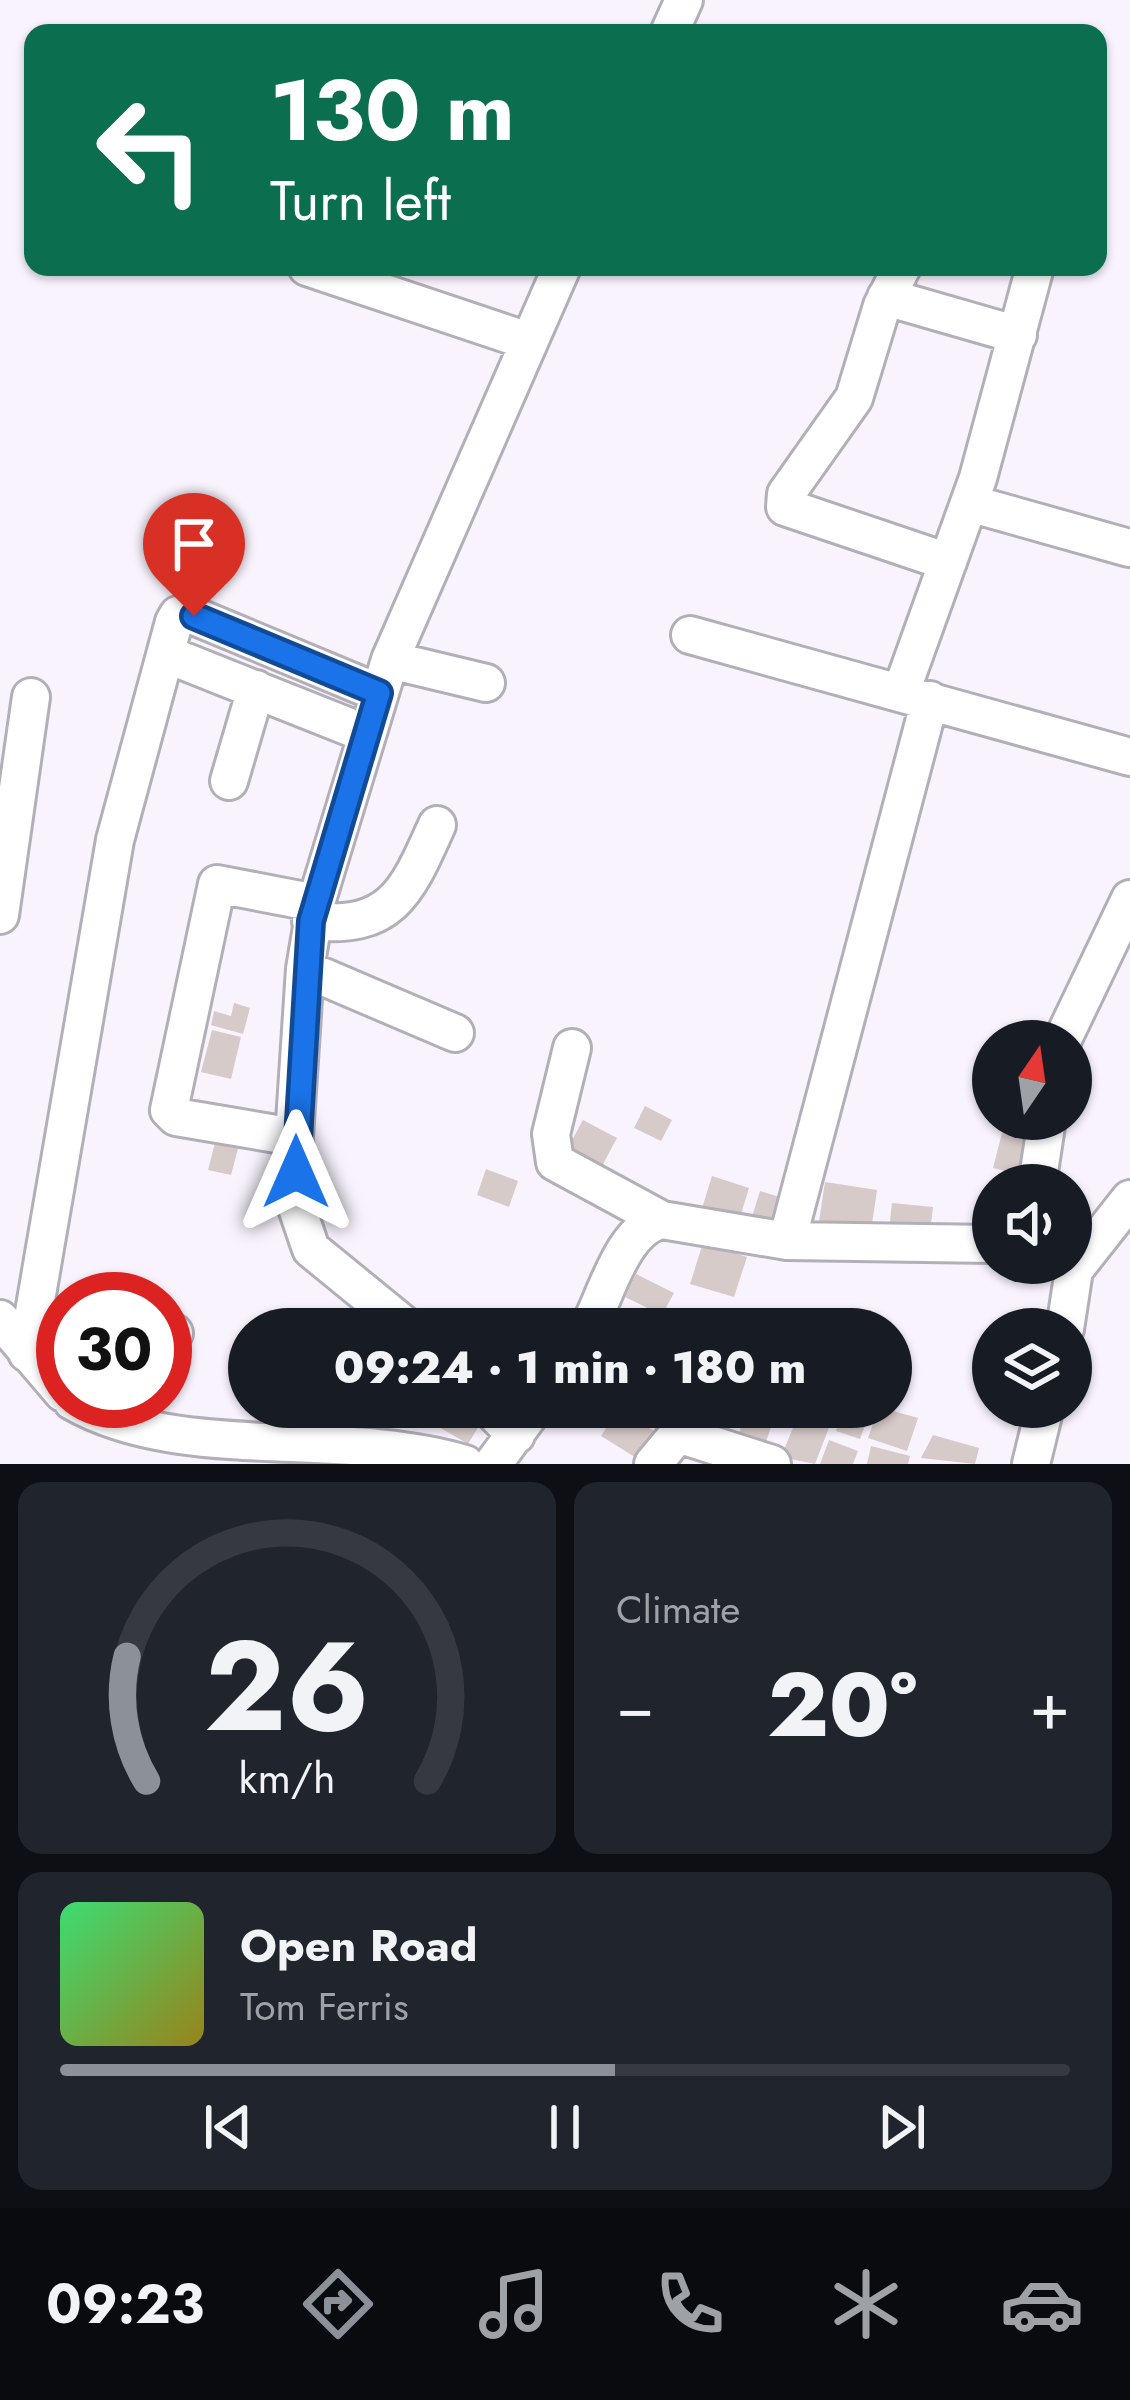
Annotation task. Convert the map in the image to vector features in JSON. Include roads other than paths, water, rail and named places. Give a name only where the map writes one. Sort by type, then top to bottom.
[{"type":"street","points":[[335,276],[528,341]]},
{"type":"street","points":[[383,1308],[311,1249],[296,1205],[294,1138],[304,969],[313,912],[385,676],[558,276]]},
{"type":"street","points":[[787,1241],[948,562],[1033,276]]},
{"type":"street","points":[[948,562],[785,507],[786,494],[854,398],[894,282],[1018,334]]},
{"type":"street","points":[[969,503],[1129,548]]},
{"type":"street","points":[[56,1272],[111,861],[174,622],[186,613],[385,676],[486,683]]},
{"type":"street","points":[[690,635],[1130,757]]},
{"type":"street","points":[[166,653],[367,734]]},
{"type":"street","points":[[229,781],[256,689]]},
{"type":"street","points":[[0,916],[10,766],[31,697]]},
{"type":"street","points":[[294,1138],[176,1118],[169,1110],[217,884],[357,924],[388,904],[413,879],[437,825]]},
{"type":"street","points":[[1072,1020],[1130,899]]},
{"type":"street","points":[[304,969],[455,1034]]},
{"type":"street","points":[[572,1048],[551,1134],[555,1162],[662,1220],[787,1241],[972,1244]]},
{"type":"street","points":[[1114,1246],[1130,1199]]},
{"type":"street","points":[[598,1308],[634,1236],[662,1220]]},
{"type":"street","points":[[0,1319],[36,1362]]},
{"type":"street","points":[[28,1353],[36,1338]]},
{"type":"street","points":[[123,1428],[230,1455],[416,1455],[465,1464]]},
{"type":"street","points":[[493,1464],[521,1428]]},
{"type":"street","points":[[1031,1464],[1040,1428]]},
{"type":"street","points":[[653,1464],[678,1434],[762,1462]]}]
